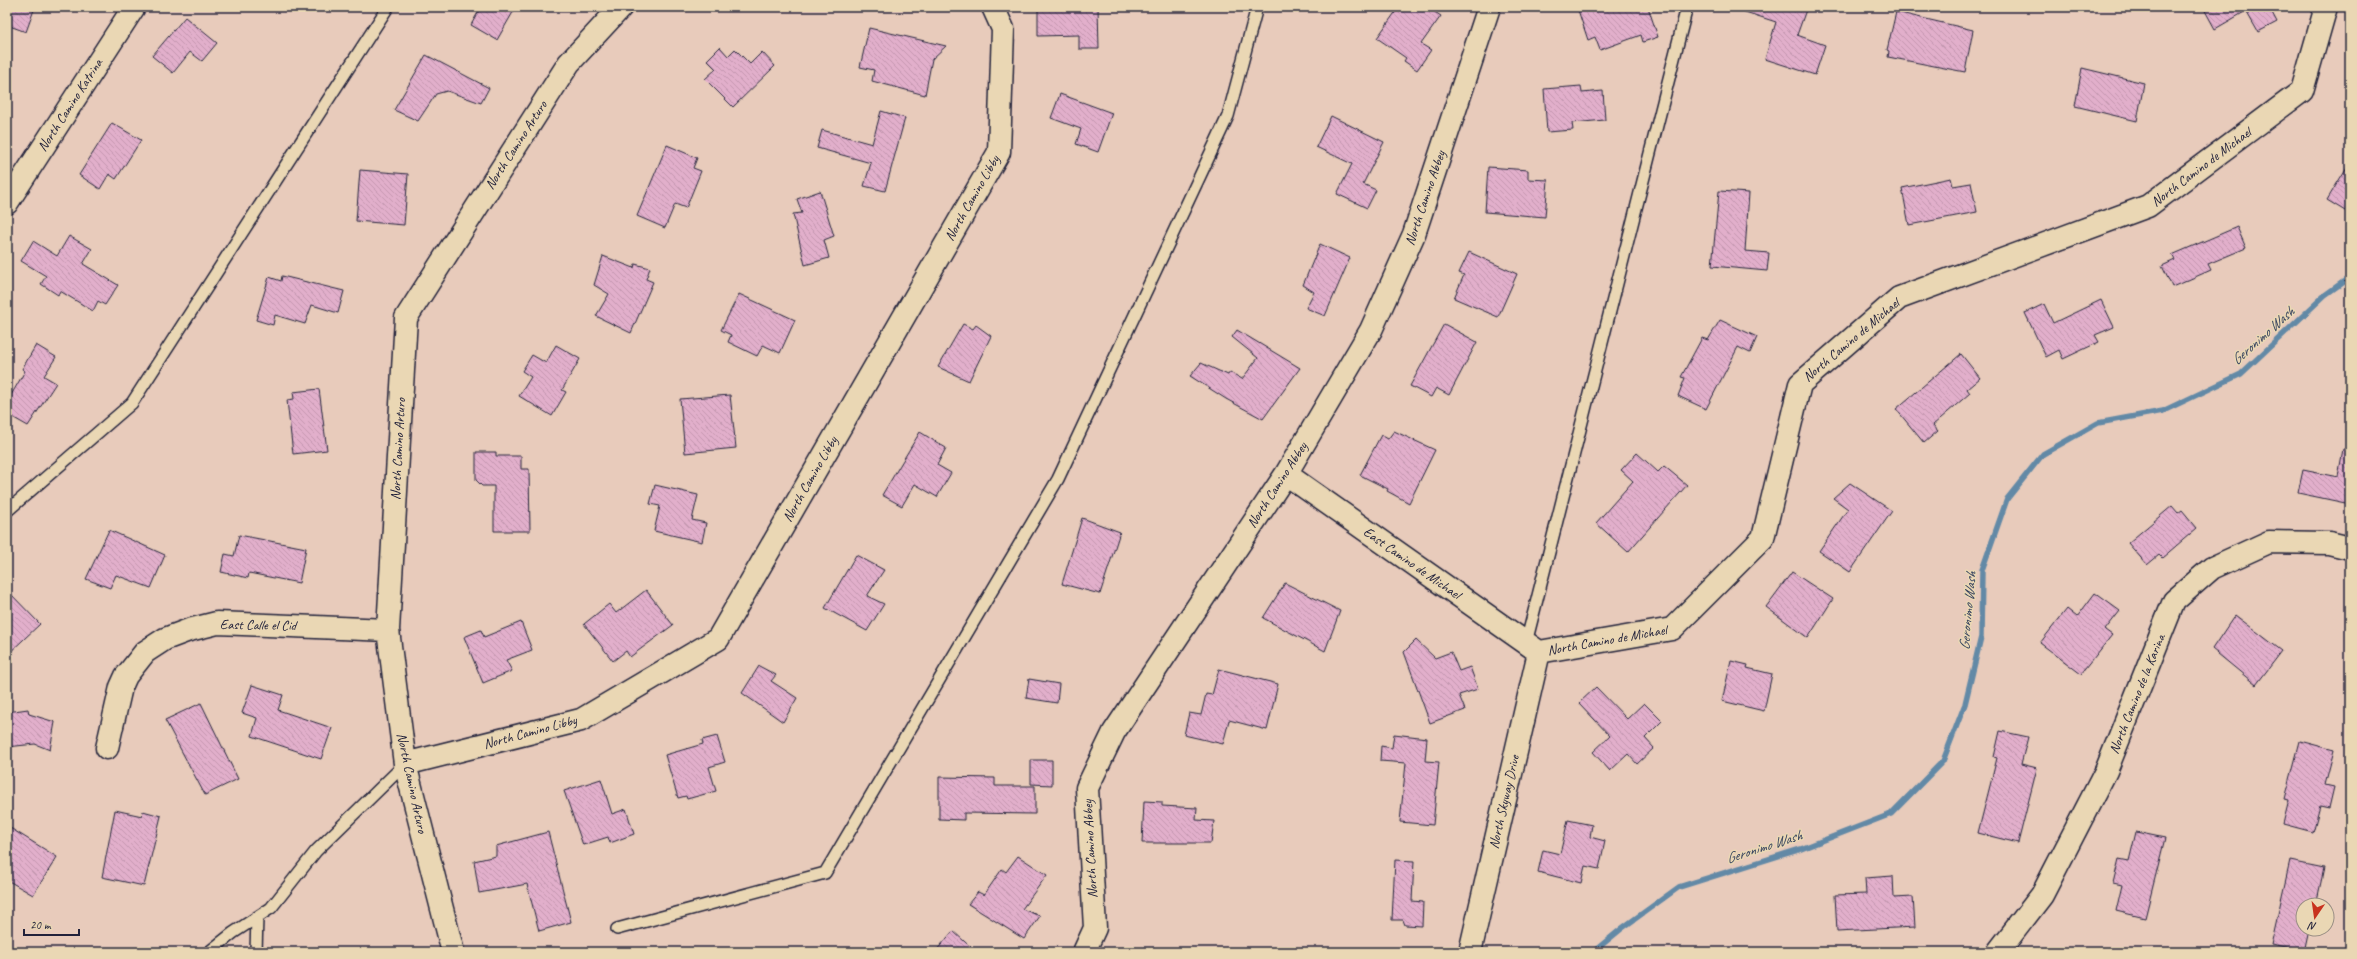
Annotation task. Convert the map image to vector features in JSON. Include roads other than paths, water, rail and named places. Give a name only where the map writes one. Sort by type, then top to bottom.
[{"type":"street","name":"North Camino Katrina","points":[[7,203],[134,7]]},
{"type":"street","name":"North Camino Arturo","points":[[453,952],[405,764],[388,630],[406,318],[569,63],[621,7]]},
{"type":"street","name":"North Camino Libby","points":[[405,764],[581,720],[718,639],[999,152],[1003,29],[993,7]]},
{"type":"street","name":"North Camino Abbey","points":[[1084,952],[1095,928],[1087,788],[1114,732],[1286,474],[1371,330],[1414,234],[1489,7]]},
{"type":"street","name":"North Camino de Michael","points":[[1532,648],[1672,629],[1762,538],[1800,384],[1899,298],[2148,206],[2302,91],[2326,7]]},
{"type":"street","name":"East Camino de Michael","points":[[1286,474],[1532,648]]},
{"type":"street","name":"North Camino de la Karina","points":[[1998,952],[2042,895],[2106,771],[2174,601],[2212,568],[2269,542],[2329,543],[2350,548]]},
{"type":"street","name":"East Calle el Cid","points":[[107,748],[121,687],[126,676],[145,652],[165,639],[189,630],[217,623],[388,630]]},
{"type":"street","name":"North Skyway Drive","points":[[1470,952],[1532,648]]},
{"type":"lane","points":[[7,512],[132,403],[388,7]]},
{"type":"lane","points":[[617,929],[825,873],[1058,479],[1228,116],[1257,7]]},
{"type":"lane","points":[[1532,648],[1687,7]]},
{"type":"lane","points":[[209,952],[232,933],[271,908],[316,851],[405,764]]},
{"type":"lane","points":[[256,952],[257,917]]},
{"type":"waterway","name":"Geronimo Wash","points":[[1593,952],[1621,929],[1679,887],[1801,849],[1891,814],[1943,761],[1965,704],[1981,637],[1982,570],[2007,499],[2043,454],[2098,423],[2163,411],[2241,374],[2325,295],[2350,277]]}]
